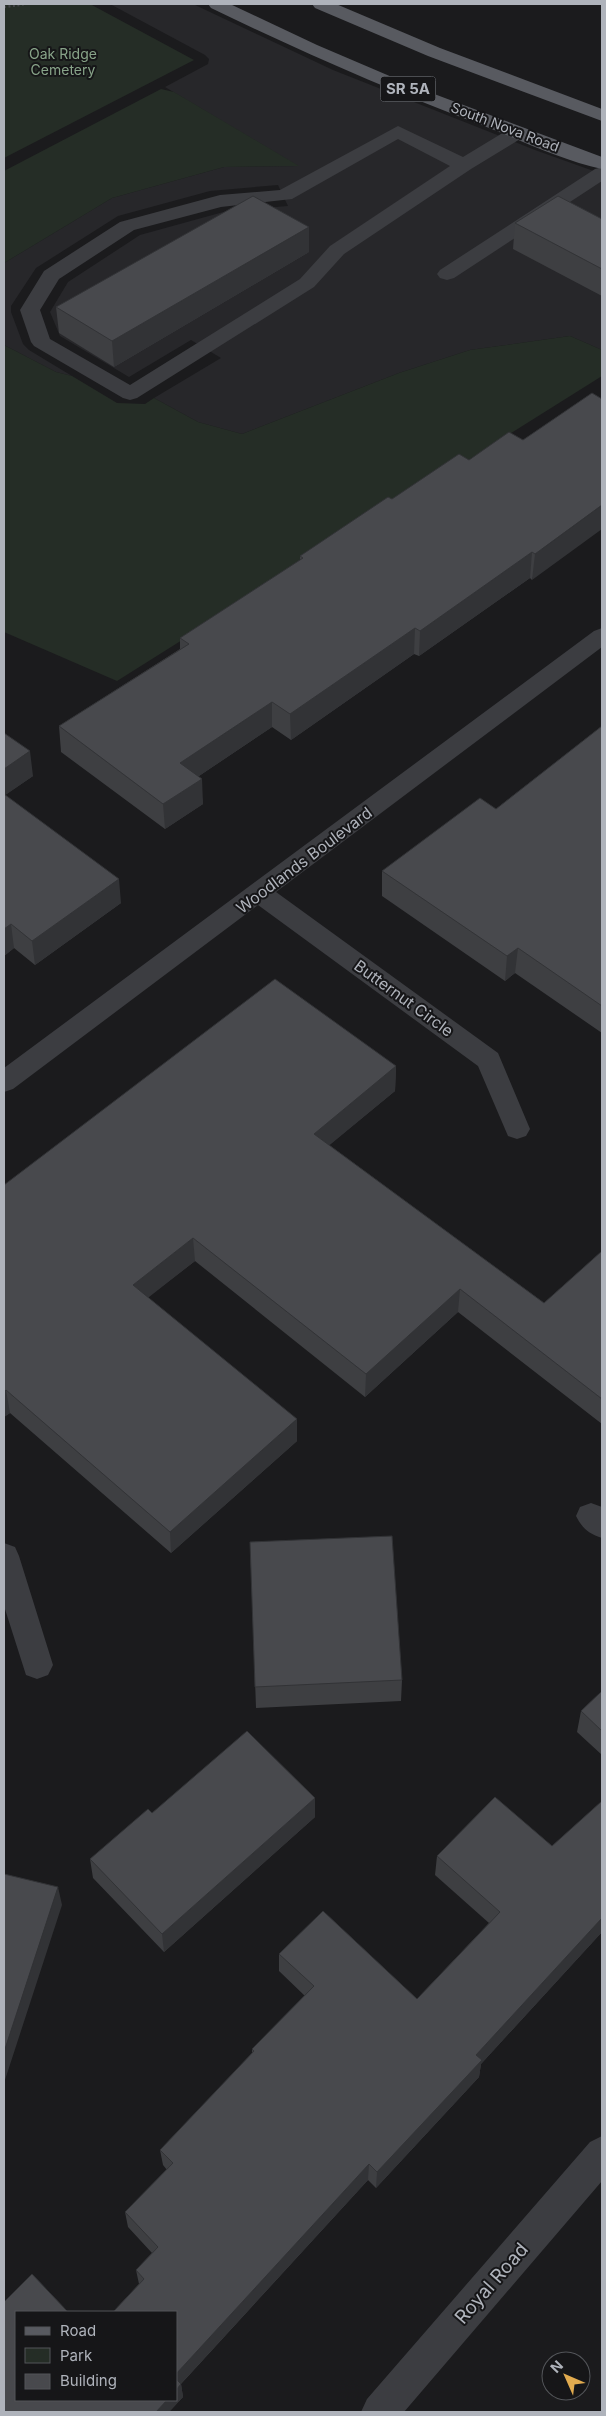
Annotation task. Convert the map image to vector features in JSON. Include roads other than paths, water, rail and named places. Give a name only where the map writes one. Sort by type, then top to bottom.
[{"type":"main road","name":"South Nova Road","points":[[217,4],[344,62],[518,132],[602,163]]},
{"type":"main road","name":"SR 5A","points":[[321,4],[434,52],[602,115]]},
{"type":"street","points":[[464,165],[398,132],[286,195],[220,201],[127,226],[50,275],[30,310],[42,342],[130,394],[192,357],[307,283],[337,250],[464,165],[518,132]]},
{"type":"street","points":[[446,274],[602,173]]},
{"type":"street","name":"Woodlands Boulevard","points":[[4,1082],[602,636]]},
{"type":"street","name":"Butternut Circle","points":[[259,893],[490,1060],[518,1129]]},
{"type":"street","points":[[4,1556],[37,1665]]},
{"type":"street","name":"Royal Road","points":[[380,2412],[602,2154]]},
{"type":"park label","name":"Oak Ridge Cemetery","points":[[63,62]]}]
